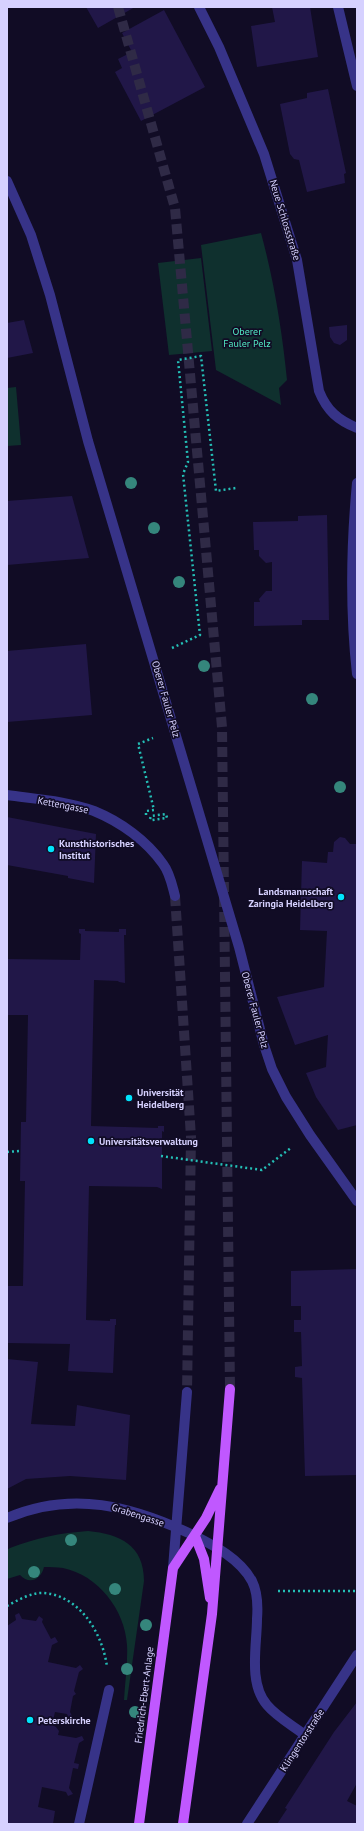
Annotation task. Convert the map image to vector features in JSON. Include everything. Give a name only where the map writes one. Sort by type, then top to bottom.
[{"type":"main road","points":[[183,1824],[212,1614],[230,1389]]},
{"type":"main road","name":"Friedrich-Ebert-Anlage","points":[[140,1824],[173,1568],[206,1518],[223,1484]]},
{"type":"main road","points":[[195,1536],[204,1559],[212,1614]]},
{"type":"street","name":"Neue Schlossstraße","points":[[199,7],[219,47],[264,154],[298,260],[319,391],[328,409],[335,417],[357,428]]},
{"type":"street","points":[[338,7],[357,86]]},
{"type":"street","name":"Oberer Fauler Pelz","points":[[7,181],[31,236],[42,270],[88,441],[154,657],[239,947],[264,1045],[272,1069],[286,1097],[310,1135],[357,1201]]},
{"type":"street","points":[[357,483],[352,544],[352,600],[357,674]]},
{"type":"street","name":"Kettengasse","points":[[7,795],[71,805],[93,811],[114,822],[140,839],[164,865],[172,882],[175,896]]},
{"type":"street","name":"Friedrich-Ebert-Anlage","points":[[173,1568],[187,1392]]},
{"type":"street","name":"Grabengasse","points":[[7,1518],[32,1508],[72,1503],[96,1504],[126,1509],[177,1528],[218,1548],[245,1571],[256,1591],[258,1606],[256,1671],[257,1682],[261,1694],[266,1704],[305,1735]]},
{"type":"street","name":"Klingentorstraße","points":[[247,1824],[357,1655]]},
{"type":"street","points":[[79,1824],[109,1690]]},
{"type":"path","points":[[154,657],[200,635],[183,474],[188,462],[178,360],[201,356],[216,491],[236,488]]},
{"type":"path","points":[[139,750],[154,810],[146,812],[147,821],[167,818],[166,814],[151,816]]},
{"type":"path","points":[[161,1156],[262,1170],[290,1149]]},
{"type":"path","points":[[7,1152],[20,1151]]},
{"type":"path","points":[[272,1591],[357,1591]]},
{"type":"path","points":[[7,1606],[32,1595],[44,1593],[55,1595],[77,1607],[89,1620],[104,1651],[109,1690]]},
{"type":"green space","name":"Oberer Fauler Pelz","points":[[261,233],[274,287],[285,361],[287,380],[279,388],[281,405],[216,370],[201,245]]},
{"type":"green space","name":"Oberer Fauler Pelz","points":[[201,258],[212,351],[169,355],[158,263]]},
{"type":"green space","points":[[16,387],[21,445],[7,446],[7,388]]},
{"type":"green space","points":[[88,1531],[110,1535],[128,1544],[135,1550],[140,1558],[143,1569],[144,1581],[127,1700],[124,1700],[127,1659],[125,1632],[115,1607],[98,1586],[76,1572],[58,1567],[44,1567],[40,1575],[34,1580],[27,1580],[20,1575],[7,1579],[7,1550],[10,1548],[48,1536]]},
{"type":"building","points":[[86,7],[135,7],[98,28]]},
{"type":"building","points":[[272,7],[310,7],[318,57],[257,67],[251,26],[275,22]]},
{"type":"building","points":[[164,10],[205,87],[141,121],[115,72],[122,68],[118,59],[132,52],[122,33]]},
{"type":"building","points":[[328,89],[346,173],[344,174],[345,183],[307,192],[299,160],[294,159],[290,154],[280,104],[307,98],[307,93]]},
{"type":"building","points":[[24,320],[33,353],[7,358],[7,323]]},
{"type":"building","points":[[347,325],[347,340],[340,345],[334,343],[330,337],[329,327]]},
{"type":"building","points":[[72,496],[89,558],[7,565],[7,501]]},
{"type":"building","points":[[327,515],[329,620],[302,620],[302,625],[254,626],[254,602],[260,602],[259,599],[266,591],[272,591],[272,562],[266,563],[259,556],[259,550],[254,550],[253,522],[298,521],[298,516]]},
{"type":"building","points":[[86,644],[92,715],[7,722],[7,651]]},
{"type":"building","name":"Kunsthistorisches Institut","points":[[7,817],[96,834],[94,883],[68,878],[68,876],[7,865]]},
{"type":"building","points":[[340,837],[345,838],[350,844],[357,844],[357,1125],[338,1130],[316,1097],[306,1073],[326,1067],[328,1035],[295,1045],[277,997],[324,987],[327,931],[300,930],[302,861],[327,863],[328,852],[333,852],[334,842]]},
{"type":"building","name":"Universitätsverwaltung","points":[[79,929],[85,929],[85,931],[119,932],[119,929],[126,929],[126,935],[124,935],[125,983],[118,981],[94,980],[91,1126],[158,1128],[158,1126],[164,1126],[164,1132],[162,1131],[162,1189],[157,1187],[89,1186],[86,1320],[110,1321],[110,1319],[116,1319],[113,1373],[68,1371],[70,1344],[7,1343],[7,1286],[23,1286],[25,1181],[20,1181],[21,1122],[26,1122],[28,1015],[7,1015],[7,959],[80,960],[81,934],[79,933]]},
{"type":"building","points":[[357,1269],[357,1475],[305,1476],[302,1378],[295,1377],[295,1367],[302,1366],[301,1332],[294,1332],[294,1320],[301,1320],[301,1306],[291,1306],[291,1271]]},
{"type":"building","points":[[7,1359],[38,1362],[31,1424],[75,1426],[77,1405],[130,1415],[126,1480],[70,1476],[26,1479],[7,1489]]},
{"type":"building","name":"Peterskirche","points":[[19,1613],[22,1619],[36,1621],[39,1616],[43,1619],[42,1622],[51,1639],[55,1637],[58,1642],[52,1645],[48,1662],[76,1668],[80,1665],[83,1669],[79,1672],[74,1691],[76,1694],[73,1696],[70,1712],[73,1718],[69,1721],[67,1714],[55,1712],[52,1725],[59,1731],[58,1735],[76,1738],[82,1736],[84,1740],[79,1743],[74,1763],[79,1764],[78,1769],[73,1768],[69,1788],[73,1794],[68,1796],[66,1792],[42,1787],[38,1807],[55,1811],[53,1824],[7,1824],[7,1626],[16,1620],[15,1615]]},
{"type":"building","points":[[357,1702],[357,1783],[347,1801],[357,1806],[357,1824],[277,1824],[287,1809],[285,1808],[334,1732]]},
{"type":"tunnel","points":[[118,7],[175,208],[222,727],[230,1389]]},
{"type":"tunnel","points":[[175,896],[191,1137],[187,1392]]},
{"type":"place","name":"Kunsthistorisches Institut","points":[[51,849]]},
{"type":"place","name":"Landsmannschaft Zaringia Heidelberg","points":[[341,897]]},
{"type":"place","name":"Universität Heidelberg","points":[[129,1098]]},
{"type":"place","name":"Universitätsverwaltung","points":[[91,1141]]},
{"type":"place","name":"Peterskirche","points":[[30,1720]]}]
